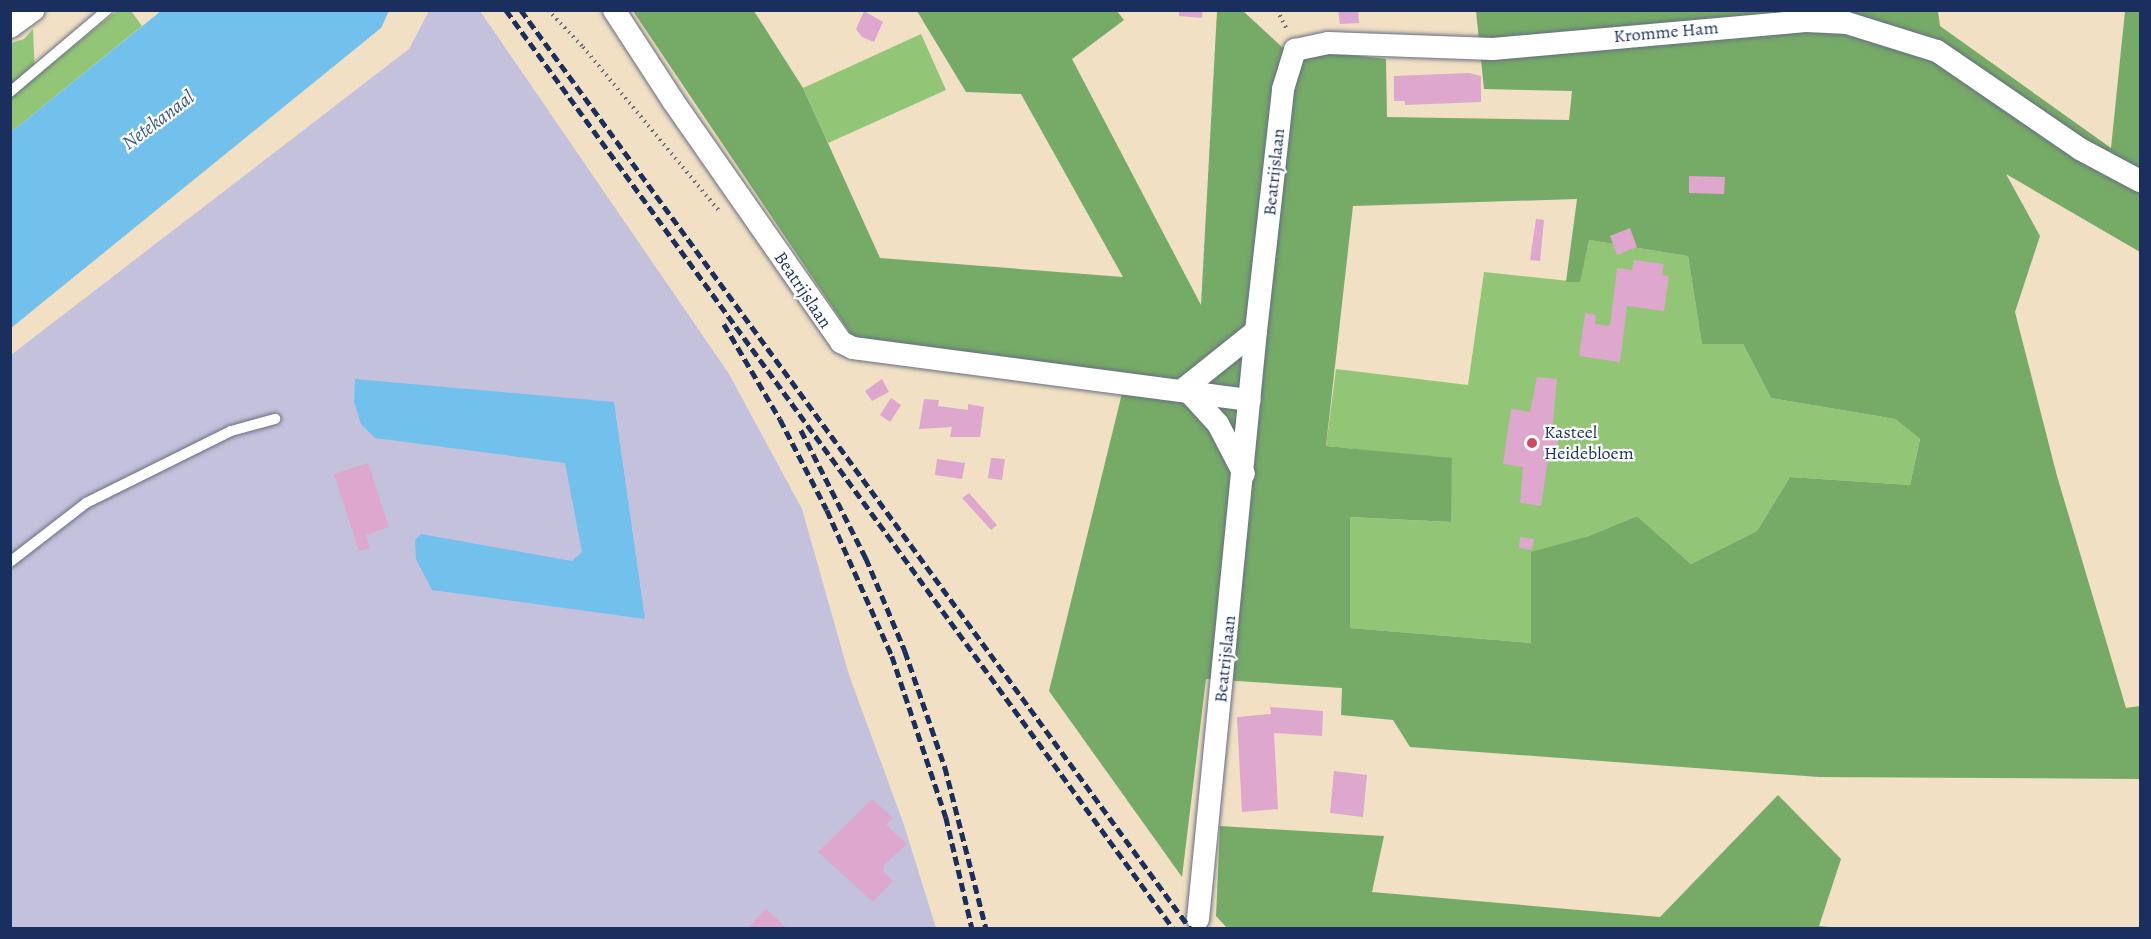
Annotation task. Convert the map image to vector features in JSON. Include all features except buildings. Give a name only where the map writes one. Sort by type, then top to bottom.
[{"type":"street","points":[[10,27],[33,10]]},
{"type":"street","name":"Beatrijslaan","points":[[614,10],[673,101],[842,342],[853,348],[1250,400]]},
{"type":"street","name":"Kromme Ham","points":[[1295,50],[1328,43],[1493,49],[1806,21],[1846,23],[1937,51],[2080,149],[2140,181]]},
{"type":"street","name":"Beatrijslaan","points":[[1198,919],[1244,474],[1256,331],[1283,89],[1295,50]]},
{"type":"street","points":[[1244,474],[1218,424],[1185,392],[1256,331]]},
{"type":"lane","points":[[10,92],[107,10]]},
{"type":"lane","points":[[10,562],[86,503],[231,431],[275,419]]},
{"type":"path","points":[[548,10],[583,47],[722,215]]},
{"type":"shaded area","points":[[429,11],[480,11],[729,374],[802,509],[849,675],[904,825],[936,928],[11,928],[11,355],[409,49]]},
{"type":"green space","points":[[117,11],[131,11],[142,26],[11,132],[11,43],[24,39],[33,29],[35,77]]},
{"type":"green space","points":[[633,11],[754,11],[803,88],[880,258],[1123,277],[1021,94],[966,92],[917,11],[1117,11],[1124,20],[1072,59],[1201,305],[1217,11],[1243,11],[1282,47],[1386,59],[1387,117],[1569,120],[1572,91],[1484,89],[1476,11],[1938,11],[1940,26],[2111,148],[2125,11],[2140,11],[2140,252],[2006,174],[2040,236],[2015,312],[2057,476],[2126,708],[2140,706],[2140,779],[1819,777],[1410,747],[1393,720],[1341,715],[1342,688],[1206,679],[1182,877],[1049,691],[1127,373],[854,339]],"holes":[[[1577,199],[1566,282],[1580,282],[1589,240],[1688,256],[1702,344],[1743,344],[1771,398],[1895,419],[1920,439],[1910,485],[1790,477],[1757,531],[1691,564],[1637,516],[1586,537],[1531,552],[1531,643],[1350,628],[1350,517],[1451,522],[1452,458],[1326,446],[1353,206]]]},
{"type":"green space","points":[[921,34],[946,90],[828,143],[803,88]]},
{"type":"green space","points":[[1589,240],[1688,256],[1702,343],[1743,344],[1771,398],[1895,419],[1920,439],[1910,485],[1790,477],[1757,531],[1691,564],[1637,516],[1586,537],[1531,643],[1350,628],[1350,517],[1450,522],[1452,459],[1326,446],[1336,369],[1468,385],[1484,272],[1579,282]]},
{"type":"green space","points":[[1778,795],[1841,859],[1819,926],[1839,928],[1227,928],[1216,916],[1220,826],[1384,836],[1372,892],[1660,917]]},
{"type":"water","name":"Netekanaal","points":[[161,11],[389,11],[381,28],[11,328],[11,132]]},
{"type":"water","points":[[355,379],[614,402],[645,619],[432,590],[416,559],[415,540],[421,534],[572,561],[582,552],[565,463],[375,438],[361,424],[354,402]]},
{"type":"railway","points":[[506,10],[1173,928]]},
{"type":"railway","points":[[521,10],[1190,928]]},
{"type":"railway","points":[[724,324],[780,419],[827,510],[892,656],[946,817],[972,928]]},
{"type":"railway","points":[[801,430],[866,558],[905,651],[945,767],[986,928]]},
{"type":"place","name":"Kasteel Heidebloem","points":[[1532,443]]}]
